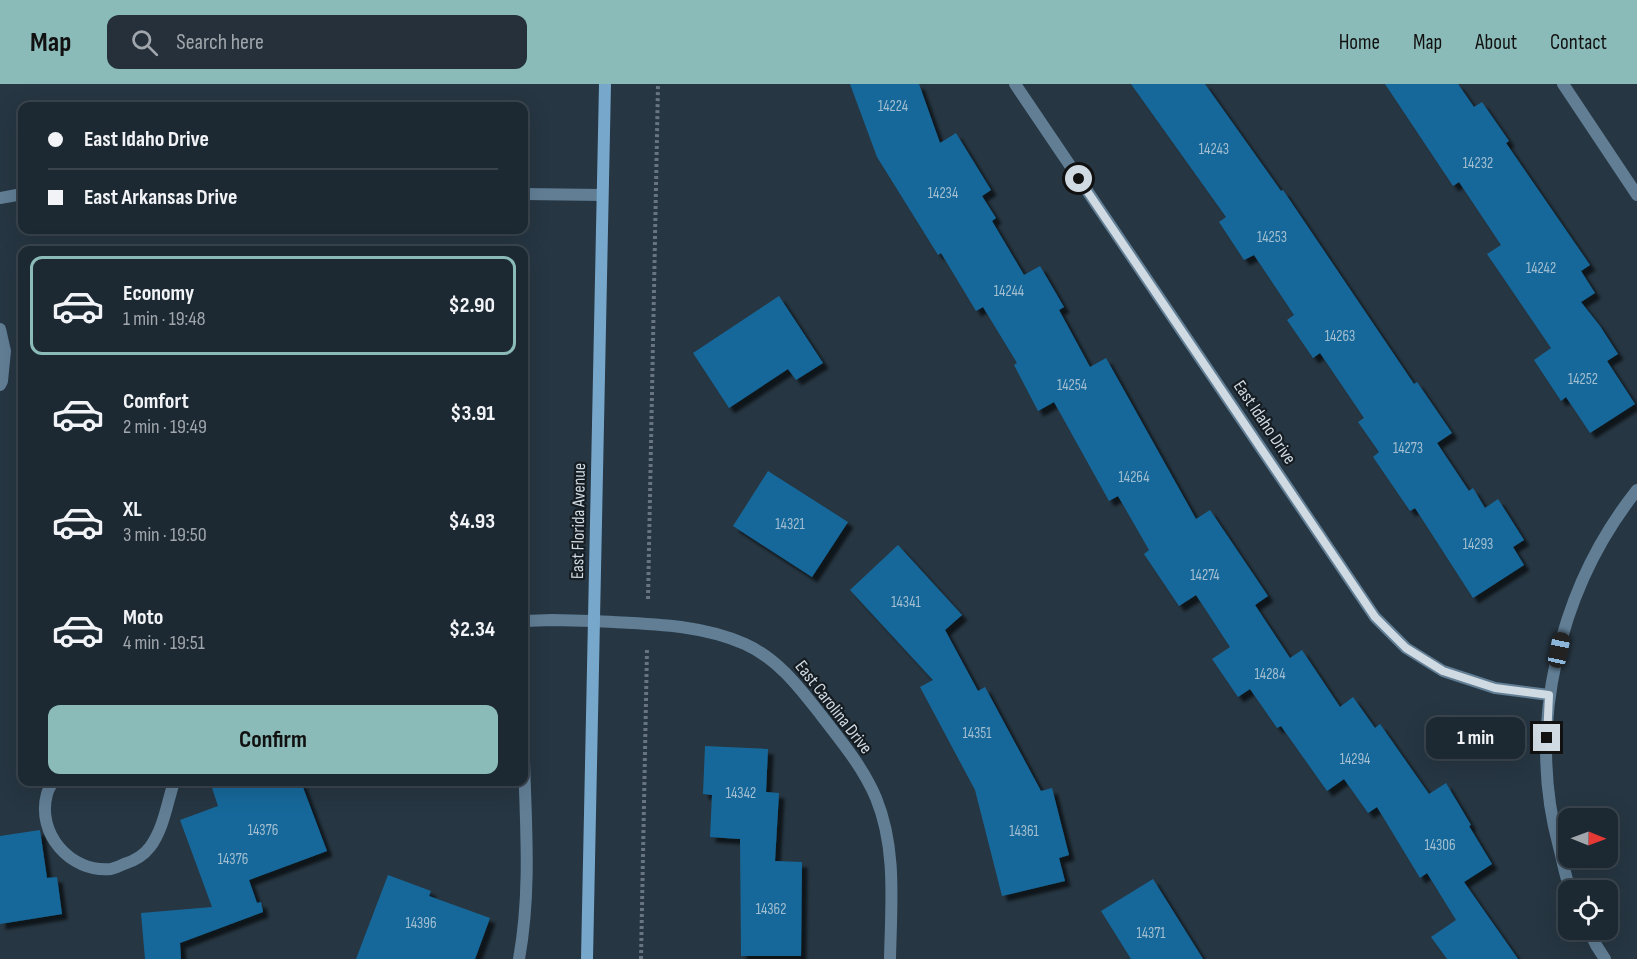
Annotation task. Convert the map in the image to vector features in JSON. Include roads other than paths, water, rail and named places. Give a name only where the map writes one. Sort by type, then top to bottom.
[{"type":"street","name":"East Florida Avenue","points":[[587,959],[605,84]]},
{"type":"street","name":"East Idaho Drive","points":[[1015,84],[1375,617],[1406,648],[1443,671],[1495,688],[1549,695]]},
{"type":"street","points":[[1563,84],[1637,195]]},
{"type":"street","points":[[528,194],[602,195]]},
{"type":"street","points":[[0,198],[18,195]]},
{"type":"street","points":[[0,329],[5,351],[0,385]]},
{"type":"street","points":[[1568,880],[1552,824],[1546,760],[1549,695],[1564,627],[1587,567],[1620,511],[1637,490]]},
{"type":"street","name":"East Carolina Drive","points":[[528,621],[593,621],[694,629],[747,645],[773,661],[796,682],[857,762],[875,796],[885,823],[891,852],[890,959]]},
{"type":"street","points":[[51,786],[47,794],[45,818],[53,840],[66,856],[87,867],[111,869],[134,861],[150,848],[160,830],[173,786]]},
{"type":"street","points":[[519,959],[527,904],[525,786]]},
{"type":"street","points":[[1594,940],[1605,959]]}]
